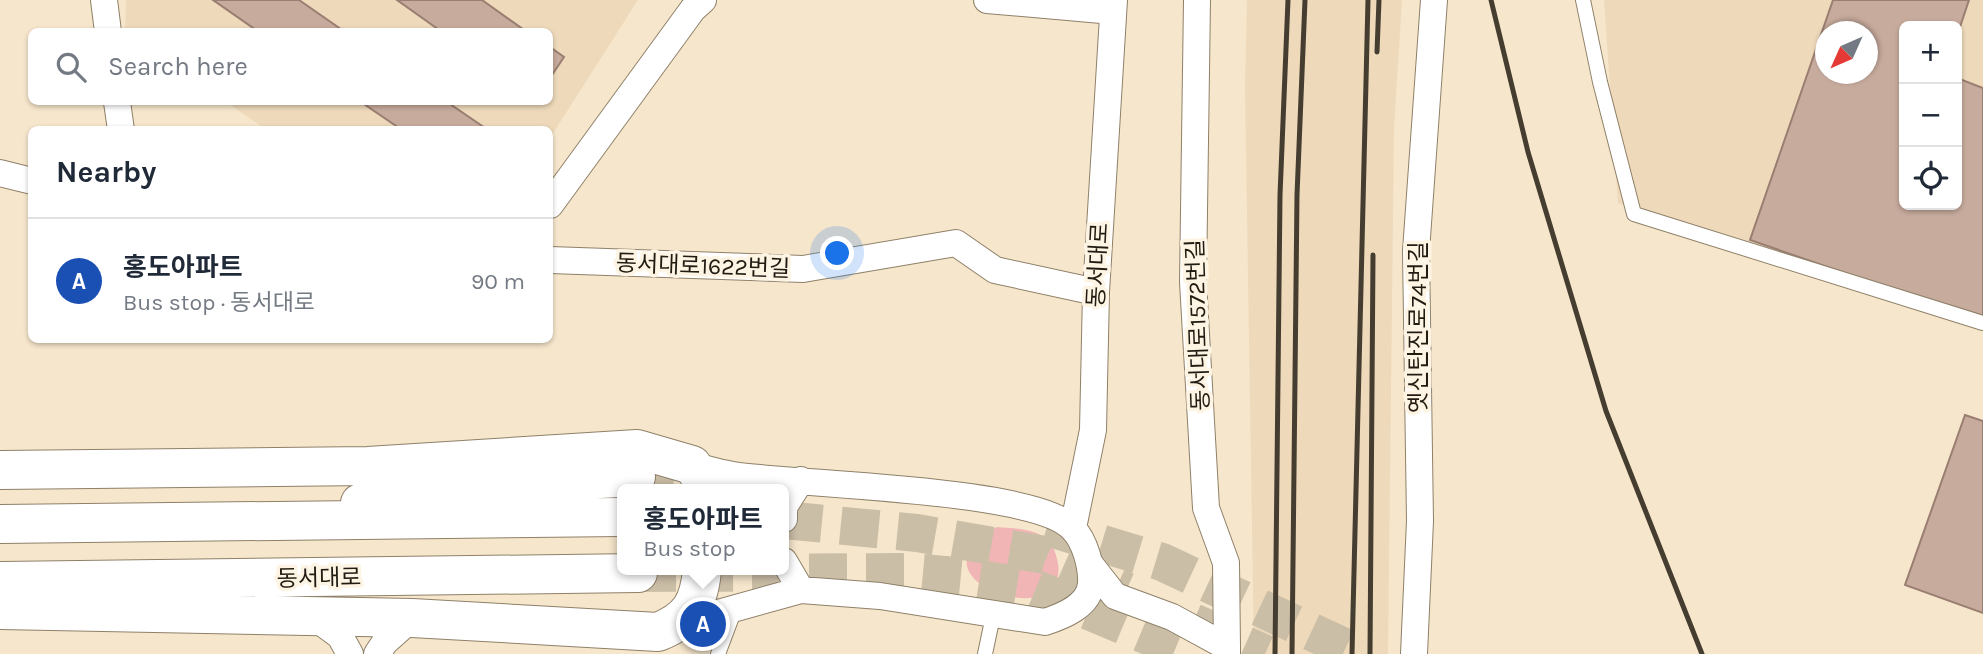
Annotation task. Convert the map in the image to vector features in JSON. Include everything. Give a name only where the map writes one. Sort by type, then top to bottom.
[{"type":"main road","points":[[0,470],[368,467],[637,449],[700,477]]},
{"type":"main road","points":[[273,521],[423,489],[636,477]]},
{"type":"main road","points":[[0,524],[617,517]]},
{"type":"main road","points":[[0,610],[412,618],[658,632],[675,625],[700,597],[702,575]]},
{"type":"main road","name":"동서대로","points":[[0,581],[625,579]]},
{"type":"street","points":[[104,0],[108,28]]},
{"type":"street","points":[[553,201],[693,9],[704,0]]},
{"type":"street","points":[[987,0],[1114,5]]},
{"type":"street","name":"동서대로1572번길","points":[[1197,0],[1193,282],[1206,508],[1226,563],[1227,650]]},
{"type":"street","name":"옛신탄진로74번길","points":[[1414,654],[1420,521],[1416,251],[1434,0]]},
{"type":"street","name":"동서대로","points":[[1073,528],[1093,430],[1096,292],[1114,5]]},
{"type":"street","points":[[117,105],[120,126]]},
{"type":"street","points":[[0,173],[28,180]]},
{"type":"street","name":"동서대로1622번길","points":[[553,260],[803,269],[956,243],[995,270],[1096,292]]},
{"type":"street","points":[[700,477],[733,475],[888,487],[1037,509],[1073,528],[1090,564],[1115,596],[1172,617],[1227,650]]},
{"type":"street","points":[[789,499],[801,480]]},
{"type":"street","points":[[675,625],[801,590],[880,596],[993,616],[1045,622],[1063,617],[1082,603],[1091,587],[1090,564]]},
{"type":"street","points":[[789,571],[801,590]]},
{"type":"street","points":[[1082,603],[1115,596]]},
{"type":"street","points":[[313,615],[340,636],[351,654]]},
{"type":"street","points":[[377,654],[385,642],[412,618]]},
{"type":"lane","points":[[1583,0],[1600,82],[1634,214],[1983,323]]},
{"type":"lane","points":[[718,654],[735,609]]},
{"type":"lane","points":[[985,654],[993,616]]},
{"type":"shaded area","points":[[126,0],[638,0],[553,133],[553,126],[262,126],[230,105],[553,105],[553,28],[125,28]]},
{"type":"shaded area","points":[[1247,0],[1402,0],[1394,128],[1388,654],[1254,654],[1245,87]]},
{"type":"shaded area","points":[[1604,0],[1983,0],[1983,330],[1618,203]]},
{"type":"shaded area","points":[[997,527],[1026,530],[1049,542],[1054,549],[1058,567],[1057,578],[1051,589],[1038,597],[1021,598],[1001,594],[984,586],[971,574],[967,560],[974,544]]},
{"type":"building","points":[[213,0],[299,0],[339,28],[253,28]]},
{"type":"building","points":[[397,0],[482,0],[521,28],[436,28]]},
{"type":"building","points":[[1833,0],[1969,0],[1962,21],[1899,21],[1899,210],[1962,210],[1962,80],[1983,88],[1983,321],[1750,240],[1815,52],[1815,84],[1878,84],[1878,21],[1826,21]]},
{"type":"building","points":[[553,49],[564,57],[553,74]]},
{"type":"building","points":[[365,105],[451,105],[482,126],[396,126]]},
{"type":"building","points":[[1965,415],[1983,421],[1983,613],[1905,585]]},
{"type":"tunnel","points":[[636,477],[716,484]]},
{"type":"tunnel","points":[[789,520],[917,533],[1045,555],[1126,591]]},
{"type":"tunnel","points":[[1047,527],[1162,562],[1359,654]]},
{"type":"tunnel","points":[[789,572],[914,572],[1034,588],[1191,654]]},
{"type":"tunnel","points":[[1193,622],[1265,654]]},
{"type":"railway","points":[[1275,654],[1280,195],[1288,0]]},
{"type":"railway","points":[[1292,654],[1297,195],[1305,0]]},
{"type":"railway","points":[[1352,654],[1368,0]]},
{"type":"railway","points":[[1377,52],[1379,0]]},
{"type":"railway","points":[[1491,0],[1528,152],[1606,411],[1702,654]]},
{"type":"railway","points":[[1370,654],[1373,255]]},
{"type":"place","name":"홍도아파트","points":[[703,624]]}]
